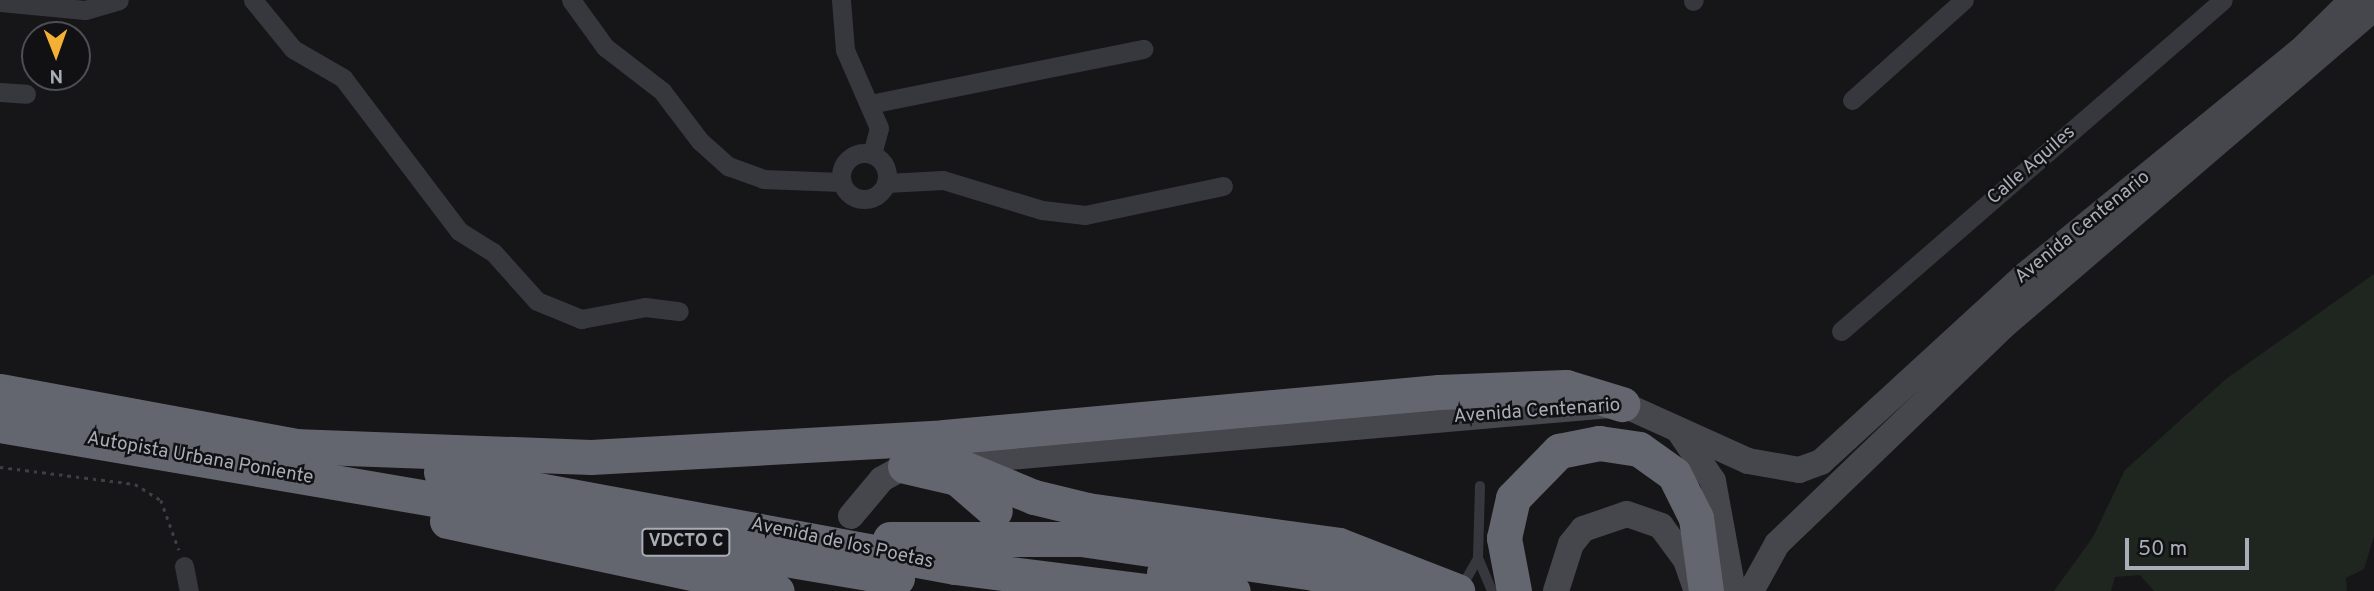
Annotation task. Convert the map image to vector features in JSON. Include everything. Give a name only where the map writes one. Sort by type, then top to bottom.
[{"type":"highway","points":[[293,446],[464,456],[692,454],[1416,394],[1566,387],[1622,404]]},
{"type":"highway","name":"Autopista Urbana Poniente","points":[[0,391],[293,446]]},
{"type":"highway","points":[[1263,408],[1281,416],[1323,422],[1393,407],[1416,394]]},
{"type":"highway","name":"Autopista Urbana Poniente","points":[[0,425],[400,493]]},
{"type":"highway","points":[[1514,591],[1504,538],[1513,498],[1559,451],[1599,443],[1639,449],[1674,474],[1696,518],[1706,591]]},
{"type":"highway","name":"Avenida de los Poetas","points":[[293,446],[749,524],[955,567],[1154,582]]},
{"type":"highway","points":[[949,462],[1074,507],[1328,547],[1416,588]]},
{"type":"highway","points":[[905,467],[957,478],[995,511]]},
{"type":"highway","points":[[400,493],[422,513],[506,538],[777,591]]},
{"type":"highway","name":"Avenida de los Poetas","points":[[400,493],[972,591]]},
{"type":"highway","points":[[806,528],[1089,522],[1263,548],[1416,588]]},
{"type":"highway","points":[[749,524],[806,528],[883,539],[1038,536],[1236,577],[1330,591]]},
{"type":"highway","points":[[1041,546],[1154,582],[1184,585],[1236,577],[1416,588]]},
{"type":"highway","points":[[1263,548],[1328,547]]},
{"type":"main road","name":"Avenida Centenario","points":[[851,516],[882,479],[905,467],[1323,422],[1622,404],[1673,424],[1771,470],[1799,470],[1821,462],[2025,275],[2300,51],[2352,0]]},
{"type":"main road","name":"Avenida Centenario","points":[[1751,591],[1777,544],[2007,323],[2374,9]]},
{"type":"main road","points":[[1892,397],[1911,415]]},
{"type":"main road","points":[[1673,424],[1695,447],[1713,481],[1732,591]]},
{"type":"main road","points":[[1556,591],[1567,553],[1583,529],[1627,514],[1668,533],[1697,591]]},
{"type":"street","points":[[0,2],[85,10],[119,0]]},
{"type":"street","points":[[253,0],[293,48],[343,78],[459,231],[493,252],[537,301],[581,319],[645,307],[679,311]]},
{"type":"street","points":[[571,0],[605,47],[662,91],[700,141],[728,166],[763,179],[841,182],[859,199],[876,196],[886,183],[885,166],[872,154]]},
{"type":"street","points":[[841,0],[845,50],[879,128],[872,154]]},
{"type":"street","points":[[1852,100],[1964,0]]},
{"type":"street","name":"Calle Aquiles","points":[[1841,331],[2223,0]]},
{"type":"street","points":[[870,104],[1144,49]]},
{"type":"street","points":[[0,92],[26,94]]},
{"type":"street","points":[[841,182],[848,159],[872,154]]},
{"type":"street","points":[[886,183],[943,180],[1042,210],[1086,215],[1223,187]]},
{"type":"street","points":[[184,566],[189,591]]},
{"type":"lane","points":[[1479,486],[1478,558],[1492,591]]},
{"type":"lane","points":[[1416,588],[1478,558]]},
{"type":"path","points":[[0,467],[135,484],[161,500],[184,566]]},
{"type":"shaded area","points":[[2374,274],[2374,536],[2364,569],[2346,578],[2347,591],[2154,591],[2140,575],[2115,577],[2111,591],[2054,591],[2093,537],[2125,470],[2226,379]]}]
